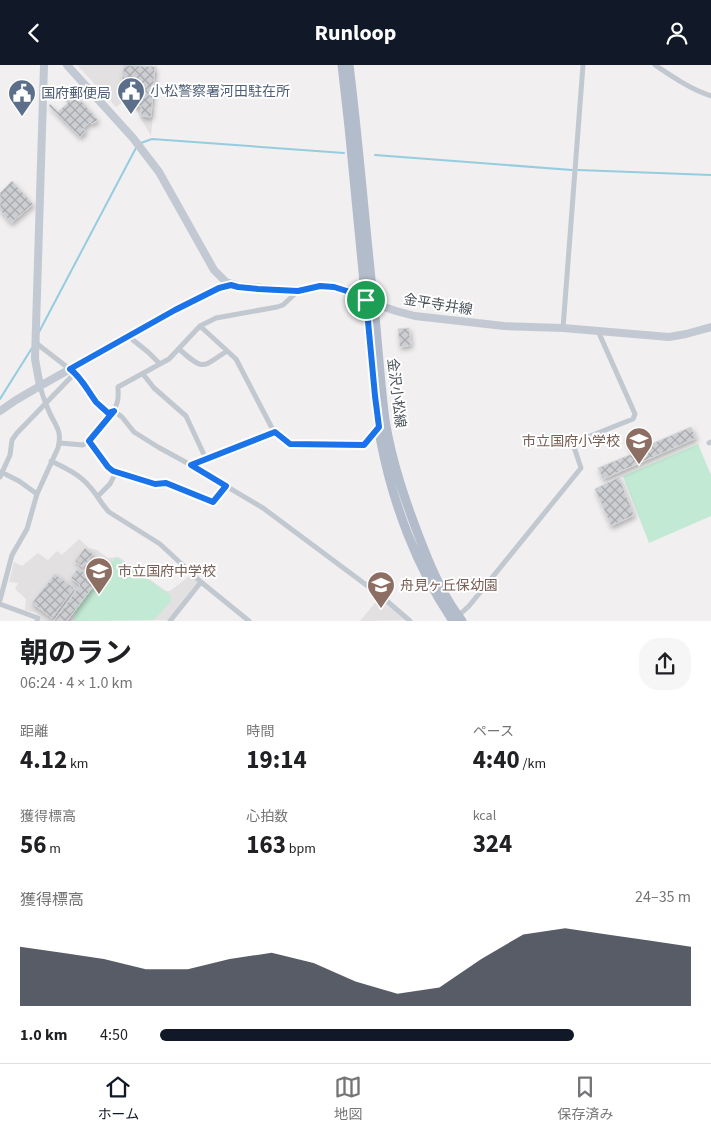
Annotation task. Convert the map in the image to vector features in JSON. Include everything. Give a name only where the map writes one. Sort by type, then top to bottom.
[{"type":"main road","points":[[40,386],[35,359],[44,65]]},
{"type":"main road","points":[[67,65],[139,145],[159,172],[214,270],[231,285]]},
{"type":"main road","name":"金沢小松線","points":[[342,65],[370,301],[392,452],[412,520],[441,588],[458,619]]},
{"type":"main road","name":"金沢小松線","points":[[349,65],[356,126],[370,301],[375,396],[384,456],[399,512],[418,558],[435,592],[458,619]]},
{"type":"main road","points":[[0,411],[40,386],[72,371],[128,336],[175,310],[219,288],[231,285]]},
{"type":"main road","name":"金平寺井線","points":[[231,285],[258,289],[298,291],[320,286],[334,287],[396,311],[415,316],[504,326],[669,337],[711,327]]},
{"type":"street","points":[[563,329],[583,65]]},
{"type":"street","points":[[654,65],[684,84],[711,96]]},
{"type":"street","points":[[60,443],[83,445],[89,441],[114,411],[118,401],[118,387],[170,359],[200,326],[216,318],[283,305],[298,291]]},
{"type":"street","points":[[200,326],[236,359],[273,430],[290,444],[364,445],[379,427]]},
{"type":"street","points":[[458,619],[581,468],[574,447],[575,442],[633,419],[635,414],[598,331]]},
{"type":"street","points":[[128,336],[148,352],[160,365]]},
{"type":"street","points":[[36,343],[72,371],[82,381],[96,402],[108,413],[114,411]]},
{"type":"street","points":[[180,349],[200,366],[205,365],[227,351]]},
{"type":"street","points":[[37,494],[19,481],[1,474],[10,455],[12,440],[72,371]]},
{"type":"street","points":[[143,374],[154,388],[186,415],[206,459]]},
{"type":"street","points":[[37,621],[38,618],[0,602],[12,555],[27,529],[37,494],[60,443],[59,429],[48,411],[40,386]]},
{"type":"street","points":[[114,411],[122,417],[134,432],[263,508],[381,596],[410,621]]},
{"type":"street","points":[[191,465],[275,432]]},
{"type":"street","points":[[89,441],[108,467],[116,472],[155,484],[166,483],[213,502],[226,486]]},
{"type":"street","points":[[51,461],[77,475],[88,484],[104,507],[160,544],[249,621]]},
{"type":"street","points":[[98,496],[110,484],[116,472]]},
{"type":"street","points":[[170,621],[202,582]]},
{"type":"shaded area","points":[[77,65],[157,66],[151,136],[129,98],[116,107]]},
{"type":"shaded area","points":[[79,539],[89,548],[97,550],[108,558],[119,557],[166,591],[170,591],[191,575],[199,582],[168,620],[40,621],[41,617],[36,613],[25,610],[26,599],[15,589],[18,583],[9,582],[14,562],[22,566],[38,553],[48,560],[57,551],[62,555]]},
{"type":"shaded area","name":"舟見ヶ丘保幼園","points":[[379,598],[406,620],[360,621]]},
{"type":"green space","points":[[698,444],[711,475],[711,516],[649,543],[623,476]]},
{"type":"green space","points":[[116,557],[170,595],[171,601],[154,620],[74,621],[76,607]]},
{"type":"building","points":[[124,65],[155,67],[151,117],[141,116],[141,106],[134,106],[135,95],[129,95],[129,87],[121,86]]},
{"type":"building","points":[[74,93],[98,120],[92,124],[90,122],[83,129],[86,131],[80,137],[49,106],[50,104],[58,112],[68,103],[66,101]]},
{"type":"building","points":[[12,181],[33,204],[11,223],[0,210],[0,193]]},
{"type":"building","points":[[409,328],[411,345],[400,347],[398,329]]},
{"type":"building","points":[[691,427],[696,438],[603,479],[598,468],[632,454],[625,438],[636,433],[642,448]]},
{"type":"building","points":[[619,477],[634,515],[611,526],[595,489]]},
{"type":"building","points":[[85,548],[93,554],[83,567],[75,561]]},
{"type":"building","points":[[102,558],[110,564],[67,621],[54,621],[80,585],[71,578],[78,568],[89,576]]},
{"type":"building","points":[[55,574],[74,588],[52,618],[32,603]]},
{"type":"waterway","points":[[141,143],[152,139],[344,153]]},
{"type":"waterway","points":[[39,332],[137,146]]},
{"type":"waterway","points":[[375,155],[572,170]]},
{"type":"waterway","points":[[578,170],[711,175]]},
{"type":"waterway","points":[[0,399],[32,348]]},
{"type":"place","name":"小松警察署河田駐在所","points":[[131,115]]},
{"type":"place","name":"国府郵便局","points":[[22,117]]},
{"type":"place","name":"市立国府小学校","points":[[639,465]]},
{"type":"place","name":"市立国府中学校","points":[[99,595]]},
{"type":"place","name":"舟見ヶ丘保幼園","points":[[381,609]]},
{"type":"route","points":[[231,285],[258,289],[298,291],[320,286],[334,287],[366,300],[379,427],[364,445],[290,444],[275,432],[191,465],[226,486],[213,502],[166,483],[155,484],[113,471],[89,441],[114,411],[108,413],[96,402],[82,381],[70,369],[175,310],[219,288],[231,285]]}]
